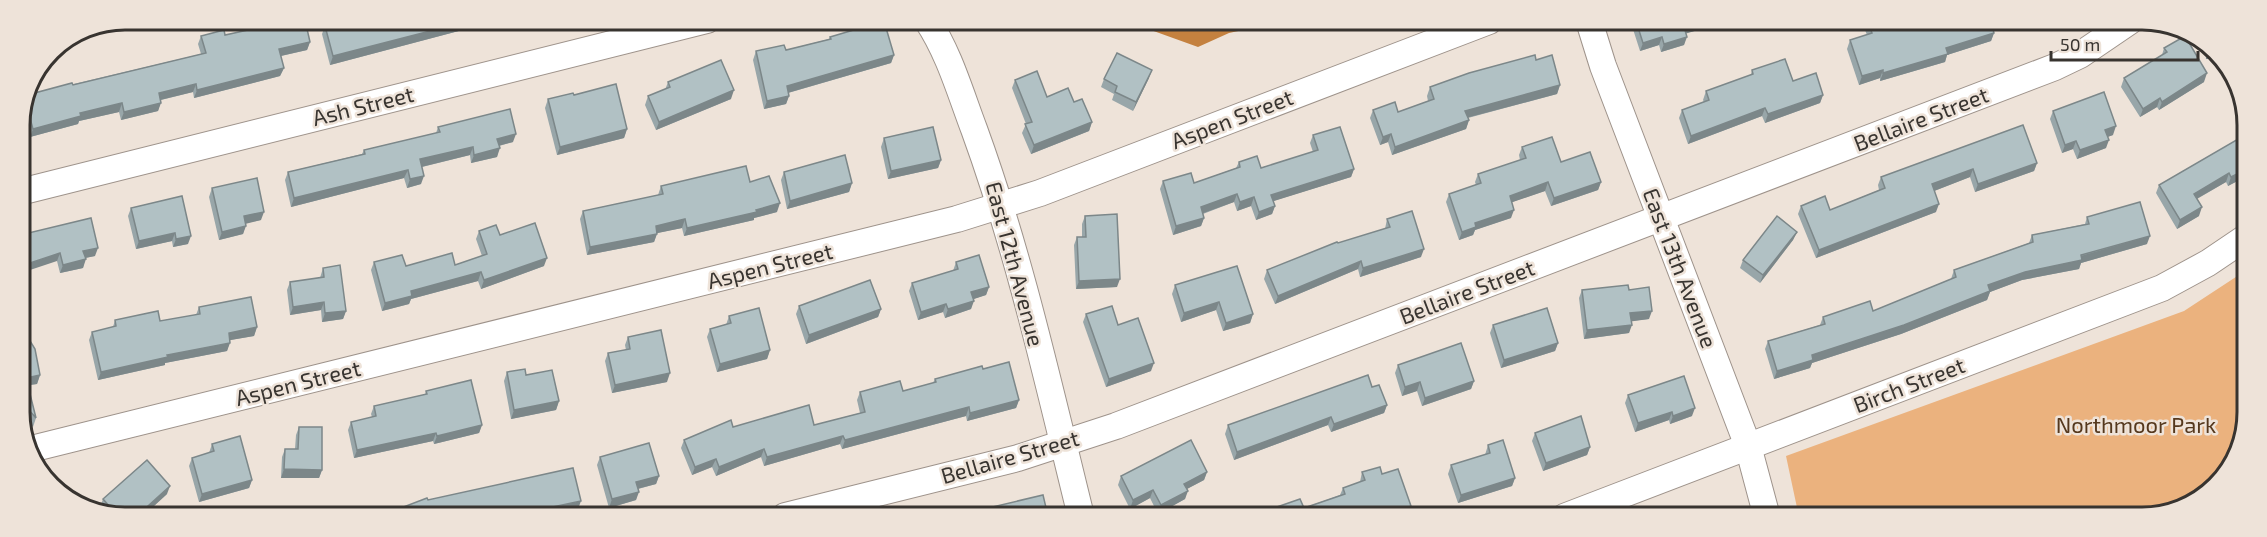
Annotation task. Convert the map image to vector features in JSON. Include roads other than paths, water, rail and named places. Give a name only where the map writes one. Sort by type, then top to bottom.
[{"type":"street","name":"Ash Street","points":[[30,189],[666,30]]},
{"type":"street","name":"East 12th Avenue","points":[[933,30],[954,75],[990,173],[1018,268],[1079,507]]},
{"type":"street","name":"Aspen Street","points":[[37,448],[934,225],[1041,193],[1466,30]]},
{"type":"street","name":"East 13th Avenue","points":[[1592,30],[1603,66],[1748,446],[1764,507]]},
{"type":"street","name":"Bellaire Street","points":[[821,507],[1018,458],[1116,426],[2055,67],[2080,55],[2117,30]]},
{"type":"street","name":"Birch Street","points":[[1590,507],[2162,288],[2237,244]]},
{"type":"park label","name":"Northmoor Park","points":[[2136,425]]}]
